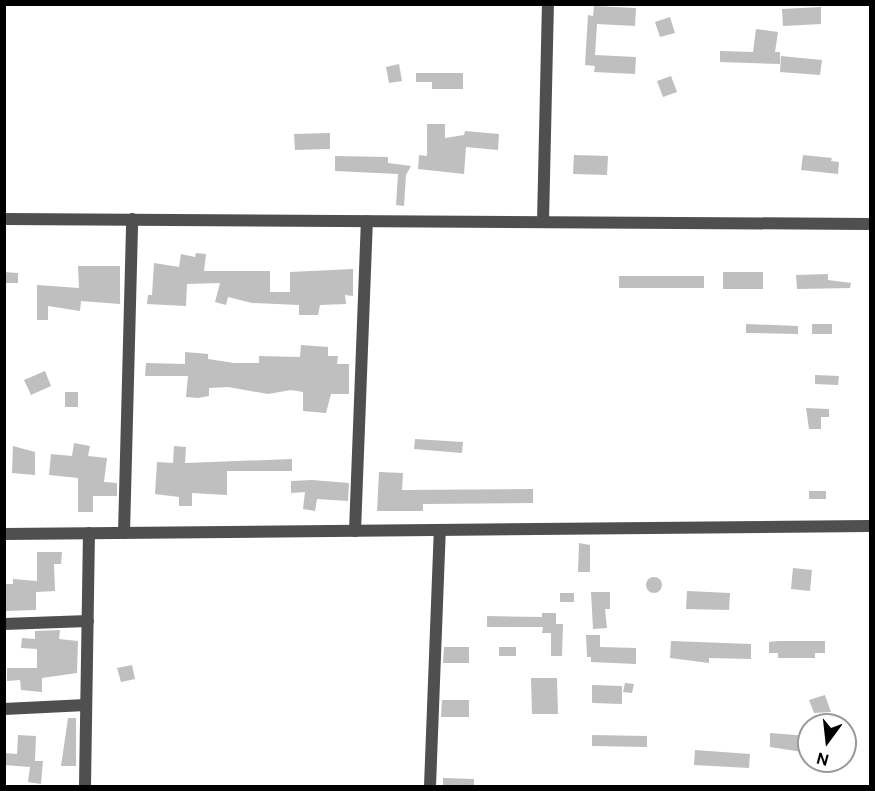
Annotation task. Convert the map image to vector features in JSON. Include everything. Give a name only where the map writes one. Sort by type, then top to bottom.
[{"type":"street","points":[[543,222],[548,4]]},
{"type":"street","points":[[4,219],[870,224]]},
{"type":"street","points":[[124,532],[132,219]]},
{"type":"street","points":[[355,531],[367,221]]},
{"type":"street","points":[[4,534],[870,526]]},
{"type":"street","points":[[430,786],[440,530]]},
{"type":"street","points":[[85,786],[89,533]]},
{"type":"street","points":[[4,624],[88,621]]},
{"type":"street","points":[[4,709],[86,705]]},
{"type":"building","points":[[594,6],[636,8],[635,26],[597,24],[595,55],[636,57],[635,74],[594,72],[595,66],[585,65],[588,15],[593,16]]},
{"type":"building","points":[[821,7],[821,24],[783,26],[782,9]]},
{"type":"building","points":[[670,17],[675,33],[660,37],[655,22]]},
{"type":"building","points":[[756,29],[778,32],[775,52],[780,52],[780,64],[720,62],[720,51],[753,52]]},
{"type":"building","points":[[781,56],[822,60],[820,75],[780,72]]},
{"type":"building","points":[[399,64],[402,81],[389,83],[386,67]]},
{"type":"building","points":[[416,73],[463,73],[463,89],[432,89],[432,82],[416,82]]},
{"type":"building","points":[[671,76],[677,92],[663,97],[657,81]]},
{"type":"building","points":[[427,124],[445,124],[445,138],[464,135],[465,131],[499,134],[498,150],[466,147],[464,174],[418,169],[419,155],[427,156]]},
{"type":"building","points":[[330,133],[330,149],[295,150],[294,134]]},
{"type":"building","points":[[574,155],[608,156],[607,175],[573,174]]},
{"type":"building","points":[[803,155],[832,158],[831,161],[839,162],[838,174],[801,170]]},
{"type":"building","points":[[335,156],[388,157],[388,163],[411,166],[406,175],[404,206],[396,205],[398,174],[335,171]]},
{"type":"building","points":[[196,253],[206,254],[204,271],[270,271],[270,292],[290,292],[290,272],[353,269],[353,296],[345,295],[346,304],[320,305],[318,315],[299,315],[299,305],[252,303],[228,297],[226,305],[215,302],[220,283],[187,284],[186,306],[147,304],[148,295],[152,295],[154,263],[179,267],[181,254],[195,257]]},
{"type":"building","points":[[78,266],[120,266],[120,304],[81,301],[80,311],[48,306],[48,320],[37,320],[37,285],[79,288]]},
{"type":"building","points":[[4,272],[18,273],[18,283],[4,283]]},
{"type":"building","points":[[723,272],[763,272],[763,289],[723,289]]},
{"type":"building","points":[[828,274],[828,280],[851,283],[850,288],[797,289],[796,275]]},
{"type":"building","points":[[619,276],[704,276],[704,288],[619,288]]},
{"type":"building","points":[[746,324],[798,326],[798,334],[746,333]]},
{"type":"building","points":[[812,324],[832,324],[832,334],[812,334]]},
{"type":"building","points":[[301,345],[328,347],[328,356],[338,356],[337,364],[349,364],[349,394],[331,394],[326,413],[303,411],[303,392],[291,390],[268,394],[228,387],[209,388],[209,396],[186,397],[188,376],[145,376],[146,363],[185,364],[185,352],[208,354],[208,359],[234,363],[259,363],[259,356],[300,357]]},
{"type":"building","points":[[45,371],[51,386],[31,395],[24,380]]},
{"type":"building","points":[[815,375],[839,376],[838,385],[815,384]]},
{"type":"building","points":[[65,392],[78,392],[78,407],[65,407]]},
{"type":"building","points":[[806,408],[829,409],[829,417],[821,417],[821,429],[809,429]]},
{"type":"building","points":[[415,439],[463,442],[462,453],[414,449]]},
{"type":"building","points":[[74,443],[90,446],[88,456],[107,458],[104,482],[117,483],[117,496],[93,496],[93,512],[78,512],[78,478],[49,475],[51,454],[72,456]]},
{"type":"building","points":[[13,446],[35,452],[35,475],[12,473]]},
{"type":"building","points":[[174,446],[186,447],[185,463],[292,459],[292,471],[227,471],[227,495],[192,493],[192,506],[179,506],[179,497],[155,494],[157,462],[173,463]]},
{"type":"building","points":[[379,472],[403,473],[402,490],[533,489],[533,503],[423,504],[423,511],[377,511]]},
{"type":"building","points":[[291,481],[349,483],[348,501],[317,499],[315,511],[303,509],[305,492],[291,493]]},
{"type":"building","points":[[809,491],[826,491],[826,499],[809,499]]},
{"type":"building","points":[[579,543],[590,545],[590,572],[578,572]]},
{"type":"building","points":[[37,552],[62,552],[61,564],[54,564],[55,591],[36,592],[36,610],[6,611],[4,584],[13,584],[13,579],[37,581]]},
{"type":"building","points":[[793,568],[812,570],[810,591],[791,589]]},
{"type":"building","points":[[654,577],[660,579],[662,585],[660,591],[654,593],[648,591],[646,585],[648,579]]},
{"type":"building","points":[[687,591],[730,593],[729,610],[686,609]]},
{"type":"building","points":[[591,592],[610,592],[610,609],[605,609],[607,628],[593,629]]},
{"type":"building","points":[[560,593],[574,593],[574,602],[560,602]]},
{"type":"building","points":[[542,613],[556,613],[556,624],[563,624],[562,656],[551,656],[551,633],[542,633],[543,627],[487,627],[487,616],[542,617]]},
{"type":"building","points":[[60,630],[59,639],[78,641],[77,673],[42,678],[42,692],[21,690],[20,680],[7,681],[7,668],[37,668],[37,649],[21,648],[22,638],[35,639],[35,631]]},
{"type":"building","points":[[586,635],[600,635],[600,647],[636,648],[636,664],[591,662],[591,657],[587,657]]},
{"type":"building","points":[[671,641],[751,644],[751,659],[709,658],[709,663],[670,658]]},
{"type":"building","points":[[825,641],[825,653],[815,653],[815,658],[778,658],[778,653],[769,653],[769,642]]},
{"type":"building","points":[[444,647],[469,647],[469,663],[443,663]]},
{"type":"building","points":[[499,647],[516,647],[516,656],[499,656]]},
{"type":"building","points":[[132,665],[135,679],[121,682],[117,668]]},
{"type":"building","points":[[531,678],[557,678],[558,714],[532,714]]},
{"type":"building","points":[[625,683],[634,684],[632,693],[623,692]]},
{"type":"building","points":[[592,685],[622,686],[622,704],[592,703]]},
{"type":"building","points":[[825,695],[831,712],[814,713],[809,700]]},
{"type":"building","points":[[442,700],[469,700],[469,717],[441,717]]},
{"type":"building","points":[[68,718],[76,718],[76,766],[61,766]]},
{"type":"building","points":[[770,733],[797,735],[797,751],[770,747]]},
{"type":"building","points":[[18,735],[36,736],[35,761],[43,761],[41,784],[28,782],[30,767],[4,765],[4,753],[17,754]]},
{"type":"building","points":[[592,735],[647,736],[647,747],[592,746]]},
{"type":"building","points":[[695,750],[750,754],[749,768],[694,765]]},
{"type":"building","points":[[443,778],[474,779],[474,786],[443,786]]}]
